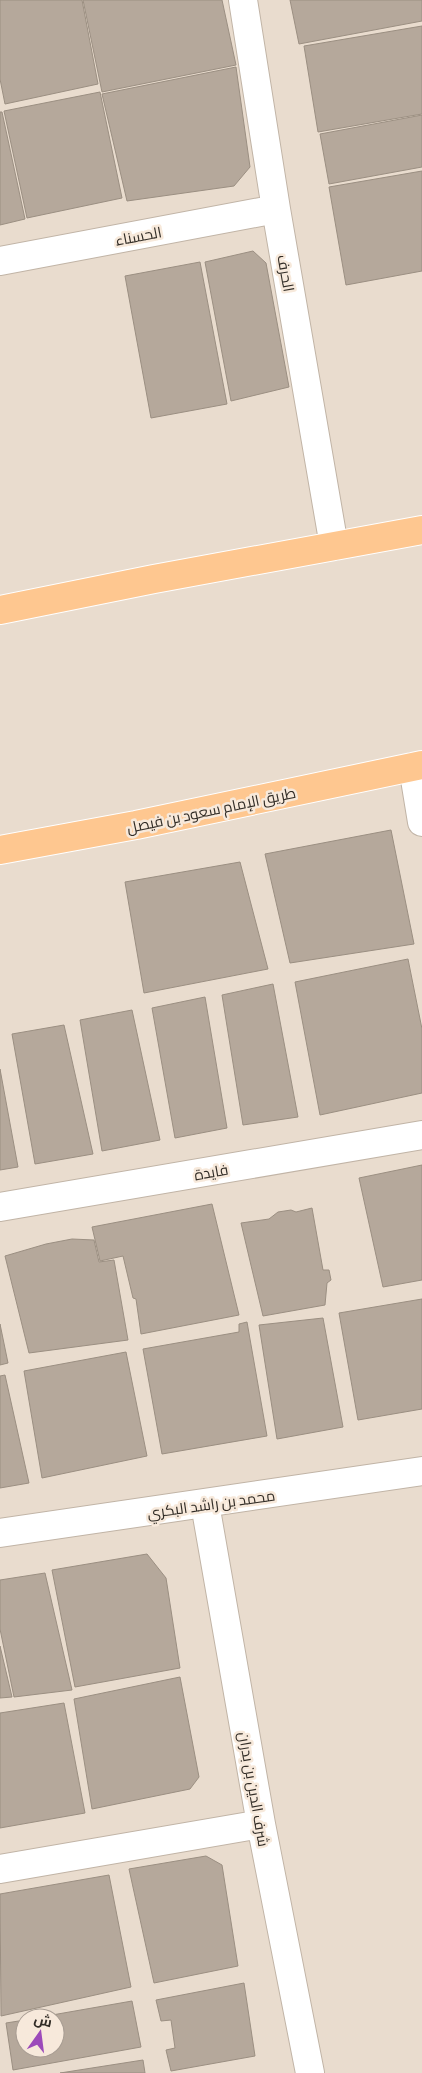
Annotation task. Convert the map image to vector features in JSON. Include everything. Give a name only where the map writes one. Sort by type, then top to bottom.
[{"type":"main road","points":[[0,610],[154,578],[422,530]]},
{"type":"main road","name":"طريق الإمام سعود بن فيصل","points":[[0,850],[136,825],[417,766]]},
{"type":"street","name":"الحرف","points":[[243,0],[276,209],[334,546]]},
{"type":"street","name":"الحسناء","points":[[0,261],[276,209]]},
{"type":"street","points":[[417,766],[422,822]]},
{"type":"street","name":"فايدة","points":[[0,1207],[422,1135]]},
{"type":"street","name":"محمد بن راشد البكري","points":[[0,1533],[422,1471]]},
{"type":"street","name":"شرف الدين بن بدران","points":[[205,1504],[261,1824],[310,2073]]},
{"type":"street","points":[[0,1869],[261,1824]]},
{"type":"building","points":[[0,0],[82,0],[98,84],[5,104],[0,79]]},
{"type":"building","points":[[83,0],[222,0],[236,65],[102,92]]},
{"type":"building","points":[[290,0],[422,0],[422,21],[299,44]]},
{"type":"building","points":[[422,26],[422,114],[318,132],[304,46]]},
{"type":"building","points":[[236,67],[250,167],[234,186],[127,201],[102,94]]},
{"type":"building","points":[[100,92],[122,198],[27,218],[4,111]]},
{"type":"building","points":[[0,112],[2,112],[25,219],[0,225]]},
{"type":"building","points":[[422,115],[422,167],[329,184],[320,134]]},
{"type":"building","points":[[422,171],[422,271],[346,285],[329,187]]},
{"type":"building","points":[[253,251],[266,263],[289,387],[231,401],[205,262]]},
{"type":"building","points":[[200,262],[227,404],[151,418],[125,276]]},
{"type":"building","points":[[391,830],[414,944],[290,963],[265,854]]},
{"type":"building","points":[[240,862],[268,969],[144,993],[125,882]]},
{"type":"building","points":[[408,959],[422,1029],[422,1093],[320,1115],[295,982]]},
{"type":"building","points":[[273,984],[298,1117],[243,1125],[222,995]]},
{"type":"building","points":[[205,997],[227,1128],[175,1138],[152,1008]]},
{"type":"building","points":[[132,1010],[160,1140],[102,1151],[80,1020]]},
{"type":"building","points":[[64,1025],[93,1154],[35,1164],[12,1034]]},
{"type":"building","points":[[0,1069],[18,1167],[0,1170]]},
{"type":"building","points":[[422,1165],[422,1280],[383,1287],[359,1178]]},
{"type":"building","points":[[212,1204],[239,1315],[141,1334],[136,1299],[133,1298],[123,1256],[100,1261],[92,1227]]},
{"type":"building","points":[[312,1208],[323,1270],[329,1270],[331,1280],[327,1283],[325,1305],[263,1316],[241,1223],[269,1219],[278,1212],[291,1210],[296,1212]]},
{"type":"building","points":[[72,1239],[94,1240],[99,1262],[114,1260],[128,1340],[29,1353],[5,1256],[46,1244]]},
{"type":"building","points":[[422,1299],[422,1409],[358,1420],[339,1313]]},
{"type":"building","points":[[323,1318],[343,1427],[277,1439],[259,1325]]},
{"type":"building","points":[[247,1322],[267,1436],[162,1454],[143,1349],[239,1332],[239,1324]]},
{"type":"building","points":[[0,1324],[8,1363],[0,1365]]},
{"type":"building","points":[[126,1352],[147,1456],[42,1478],[24,1371]]},
{"type":"building","points":[[5,1375],[29,1483],[0,1488],[0,1376]]},
{"type":"building","points":[[147,1554],[166,1578],[180,1668],[75,1687],[52,1570]]},
{"type":"building","points":[[45,1573],[72,1690],[14,1697],[0,1629],[0,1580]]},
{"type":"building","points":[[0,1646],[12,1697],[0,1698]]},
{"type":"building","points":[[180,1677],[199,1777],[190,1789],[92,1809],[74,1699]]},
{"type":"building","points":[[64,1703],[85,1813],[0,1828],[0,1713]]},
{"type":"building","points":[[206,1856],[222,1865],[238,1966],[154,1983],[129,1869]]},
{"type":"building","points":[[109,1875],[131,1987],[37,2008],[15,2008],[15,2013],[1,2016],[0,1894]]},
{"type":"building","points":[[244,1983],[255,2056],[171,2071],[166,2050],[175,2048],[171,2020],[161,2021],[156,2000]]},
{"type":"building","points":[[132,2001],[141,2047],[13,2070],[6,2023],[15,2022],[15,2058],[65,2058],[65,2013]]},
{"type":"building","points":[[143,2060],[145,2073],[60,2073]]}]
